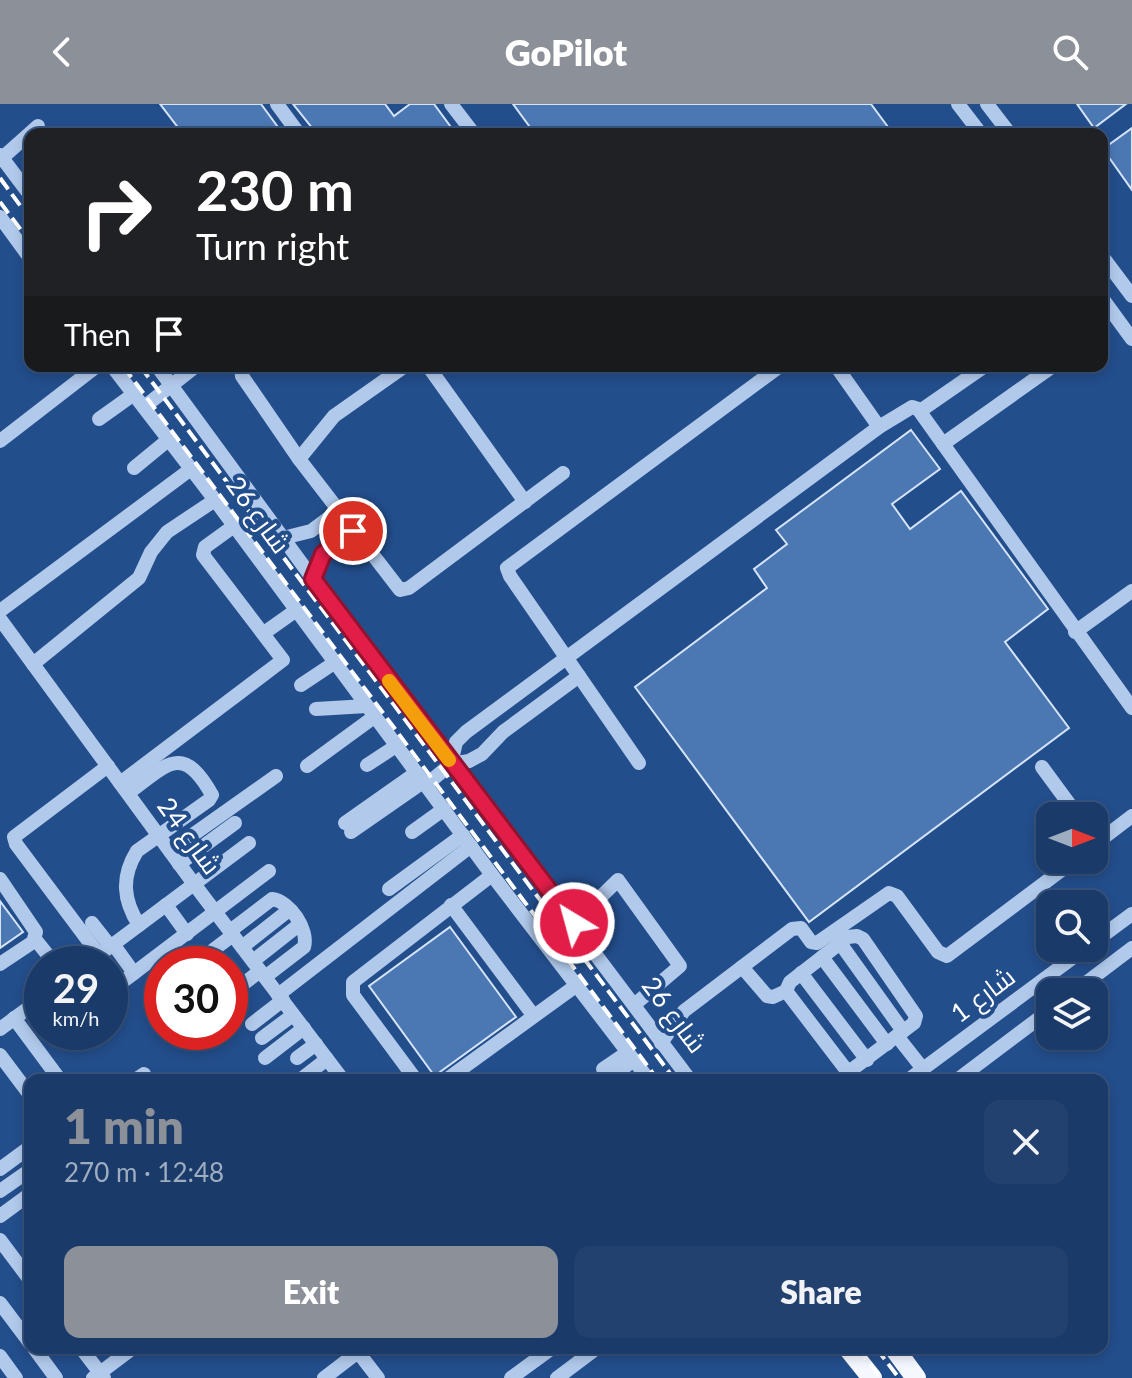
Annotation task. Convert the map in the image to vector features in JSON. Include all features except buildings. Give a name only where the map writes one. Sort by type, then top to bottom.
[{"type":"main road","points":[[853,1354],[872,1378]]},
{"type":"main road","points":[[898,1354],[916,1378]]},
{"type":"street","points":[[277,104],[295,128]]},
{"type":"street","points":[[451,104],[469,128]]},
{"type":"street","points":[[958,104],[976,128]]},
{"type":"street","points":[[987,104],[1005,128]]},
{"type":"street","points":[[24,137],[1,156],[24,187]]},
{"type":"street","points":[[0,217],[24,250]]},
{"type":"street","points":[[1108,265],[1132,296]]},
{"type":"street","points":[[1108,306],[1132,339]]},
{"type":"street","points":[[0,441],[89,372]]},
{"type":"street","name":"شارع 26","points":[[117,372],[644,1074]]},
{"type":"street","name":"شارع 26","points":[[161,372],[685,1074]]},
{"type":"street","points":[[144,407],[188,372]]},
{"type":"street","points":[[242,372],[299,459],[395,587],[404,590],[563,473]]},
{"type":"street","points":[[299,459],[334,416],[396,372]]},
{"type":"street","points":[[432,372],[525,502]]},
{"type":"street","points":[[639,763],[507,568],[772,372]]},
{"type":"street","points":[[840,372],[879,427]]},
{"type":"street","points":[[920,411],[976,372]]},
{"type":"street","points":[[943,444],[1045,372]]},
{"type":"street","points":[[99,419],[134,394]]},
{"type":"street","points":[[451,764],[460,736],[910,407],[920,411],[1132,708]]},
{"type":"street","points":[[134,468],[168,440]]},
{"type":"street","points":[[0,611],[191,469]]},
{"type":"street","points":[[33,664],[139,578],[156,544],[167,532],[215,500]]},
{"type":"street","points":[[283,538],[311,531],[338,511]]},
{"type":"street","points":[[124,788],[282,663],[283,657],[203,555],[205,547],[234,526]]},
{"type":"street","points":[[313,579],[323,554],[353,531]]},
{"type":"street","points":[[1075,632],[1132,591]]},
{"type":"street","points":[[264,633],[295,611]]},
{"type":"street","name":"شارع 24","points":[[0,619],[335,1070]]},
{"type":"street","points":[[301,685],[334,663]]},
{"type":"street","points":[[348,827],[451,764],[469,761],[482,754],[503,732],[579,676]]},
{"type":"street","points":[[316,709],[371,712]]},
{"type":"street","points":[[307,766],[371,712]]},
{"type":"street","points":[[367,765],[396,746]]},
{"type":"street","points":[[124,788],[165,766],[183,762],[194,768],[211,793],[211,799],[137,851],[127,875],[127,901],[139,925]]},
{"type":"street","points":[[92,946],[16,844],[14,837],[108,766]]},
{"type":"street","points":[[1042,767],[1068,802]]},
{"type":"street","points":[[170,851],[276,776]]},
{"type":"street","points":[[204,803],[215,819]]},
{"type":"street","points":[[412,832],[444,809]]},
{"type":"street","points":[[189,814],[200,830]]},
{"type":"street","points":[[1108,833],[1132,816]]},
{"type":"street","points":[[179,864],[235,823]]},
{"type":"street","points":[[389,889],[467,840]]},
{"type":"street","points":[[252,1024],[467,840]]},
{"type":"street","points":[[112,946],[249,843]]},
{"type":"street","points":[[128,978],[269,871]]},
{"type":"street","points":[[661,1043],[684,1011],[792,929],[801,928],[811,942],[817,943],[889,893],[897,896],[938,952],[947,956],[1056,874]]},
{"type":"street","points":[[412,1074],[353,995],[352,986],[357,978],[492,875]]},
{"type":"street","points":[[0,879],[36,932],[35,939],[0,964]]},
{"type":"street","points":[[574,923],[618,880],[680,966],[634,1005]]},
{"type":"street","points":[[222,946],[235,937],[272,899],[282,901],[300,924],[248,979]]},
{"type":"street","points":[[166,905],[187,934]]},
{"type":"street","points":[[451,905],[533,1015]]},
{"type":"street","points":[[1108,932],[1132,914]]},
{"type":"street","points":[[92,923],[97,946]]},
{"type":"street","points":[[857,936],[916,1012],[915,1021],[853,1070],[845,1069],[786,991],[787,984],[840,943],[848,937],[857,936]]},
{"type":"street","points":[[35,939],[41,946]]},
{"type":"street","points":[[840,943],[896,1037]]},
{"type":"street","points":[[1092,978],[1132,948]]},
{"type":"street","points":[[822,957],[923,1069]]},
{"type":"street","name":"شارع 1","points":[[916,1074],[1067,962]]},
{"type":"street","points":[[742,967],[767,996],[773,997],[786,991]]},
{"type":"street","points":[[128,970],[134,973]]},
{"type":"street","points":[[801,973],[867,1060]]},
{"type":"street","points":[[454,1074],[577,985]]},
{"type":"street","points":[[0,1029],[24,1011]]},
{"type":"street","points":[[262,1038],[293,1015]]},
{"type":"street","points":[[14,1018],[56,1074]]},
{"type":"street","name":"شارع 1","points":[[965,1074],[1036,1021]]},
{"type":"street","points":[[265,1058],[304,1028]]},
{"type":"street","points":[[297,1058],[316,1044]]},
{"type":"street","points":[[0,1056],[24,1087]]},
{"type":"street","points":[[607,1073],[631,1056]]},
{"type":"street","points":[[0,1169],[24,1151]]},
{"type":"street","points":[[0,1191],[24,1174]]},
{"type":"street","points":[[0,1216],[24,1198]]},
{"type":"street","points":[[0,1240],[24,1272]]},
{"type":"street","points":[[0,1303],[24,1335]]},
{"type":"street","points":[[38,1354],[56,1378]]},
{"type":"street","points":[[85,1354],[99,1376],[126,1354]]},
{"type":"street","points":[[324,1378],[355,1354]]},
{"type":"street","points":[[360,1354],[378,1378]]},
{"type":"street","points":[[511,1378],[542,1354]]},
{"type":"street","points":[[557,1378],[589,1354]]},
{"type":"street","points":[[0,1356],[16,1378]]},
{"type":"railway","points":[[0,178],[24,211]]},
{"type":"railway","points":[[0,202],[24,234]]},
{"type":"railway","points":[[127,372],[654,1074]]},
{"type":"railway","points":[[144,372],[671,1074]]},
{"type":"railway","points":[[863,1354],[881,1378]]},
{"type":"railway","points":[[881,1354],[899,1378]]},
{"type":"slow traffic","points":[[389,681],[449,760]]},
{"type":"route","points":[[353,531],[323,554],[313,579],[574,923]]}]
